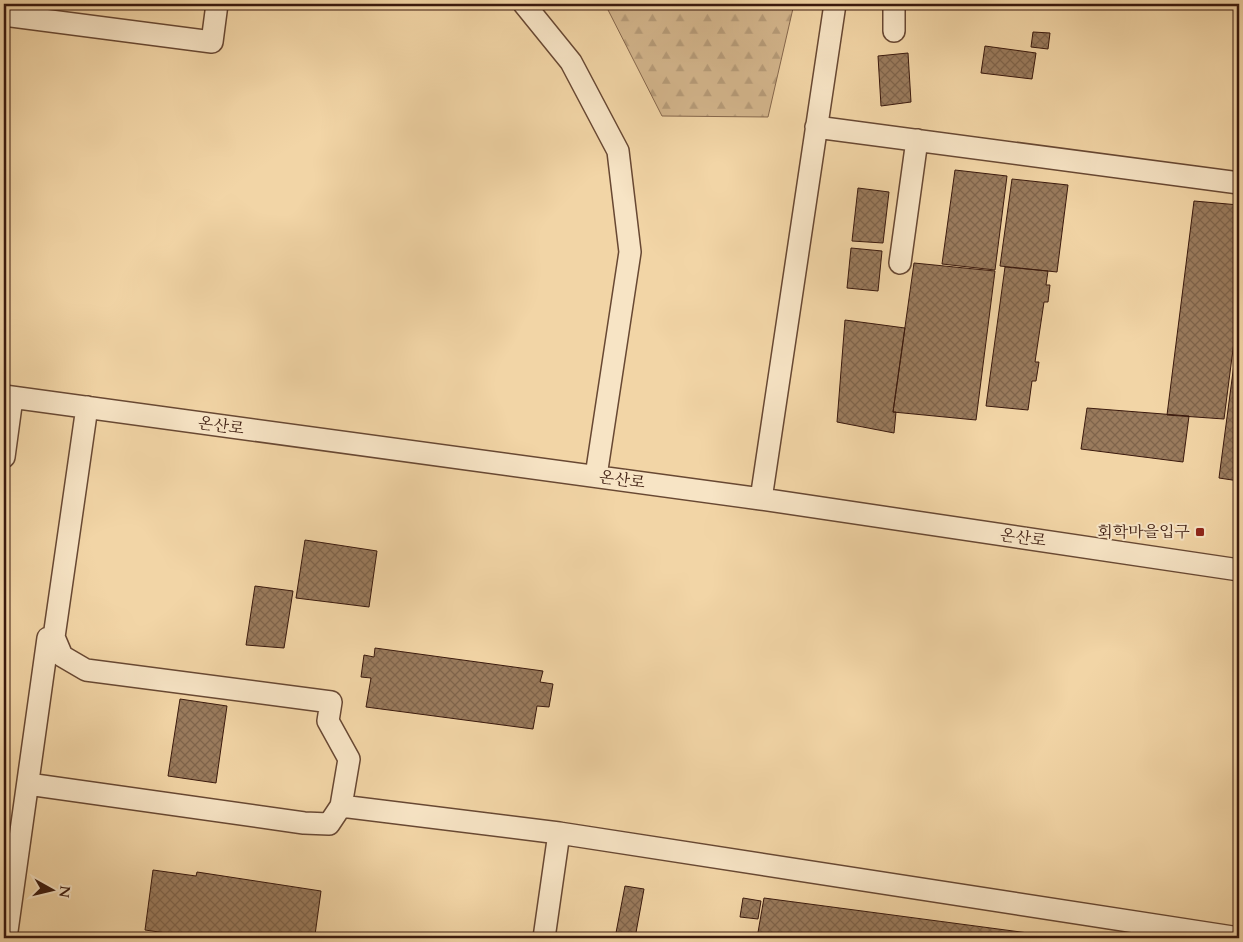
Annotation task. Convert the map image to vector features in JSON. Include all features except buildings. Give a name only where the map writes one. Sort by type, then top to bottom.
[{"type":"street","points":[[4,15],[212,42],[217,4]]},
{"type":"street","points":[[524,4],[571,62],[618,150],[630,252],[596,476]]},
{"type":"street","points":[[761,499],[835,4]]},
{"type":"street","points":[[894,4],[894,31]]},
{"type":"street","points":[[816,127],[1239,183]]},
{"type":"street","points":[[900,262],[917,140]]},
{"type":"street","points":[[4,457],[8,397]]},
{"type":"street","name":"온산로","points":[[8,397],[761,499],[1239,570]]},
{"type":"street","points":[[28,784],[304,823],[329,824],[341,806],[349,758],[328,721],[331,702],[86,670],[62,656],[54,637],[87,408]]},
{"type":"street","points":[[6,938],[48,638],[54,637]]},
{"type":"street","points":[[341,806],[559,833],[1239,938]]},
{"type":"street","points":[[544,938],[559,833]]},
{"type":"green space","points":[[605,4],[794,4],[768,117],[662,116]]},
{"type":"place","name":"회학마을입구","points":[[1200,532]]}]
